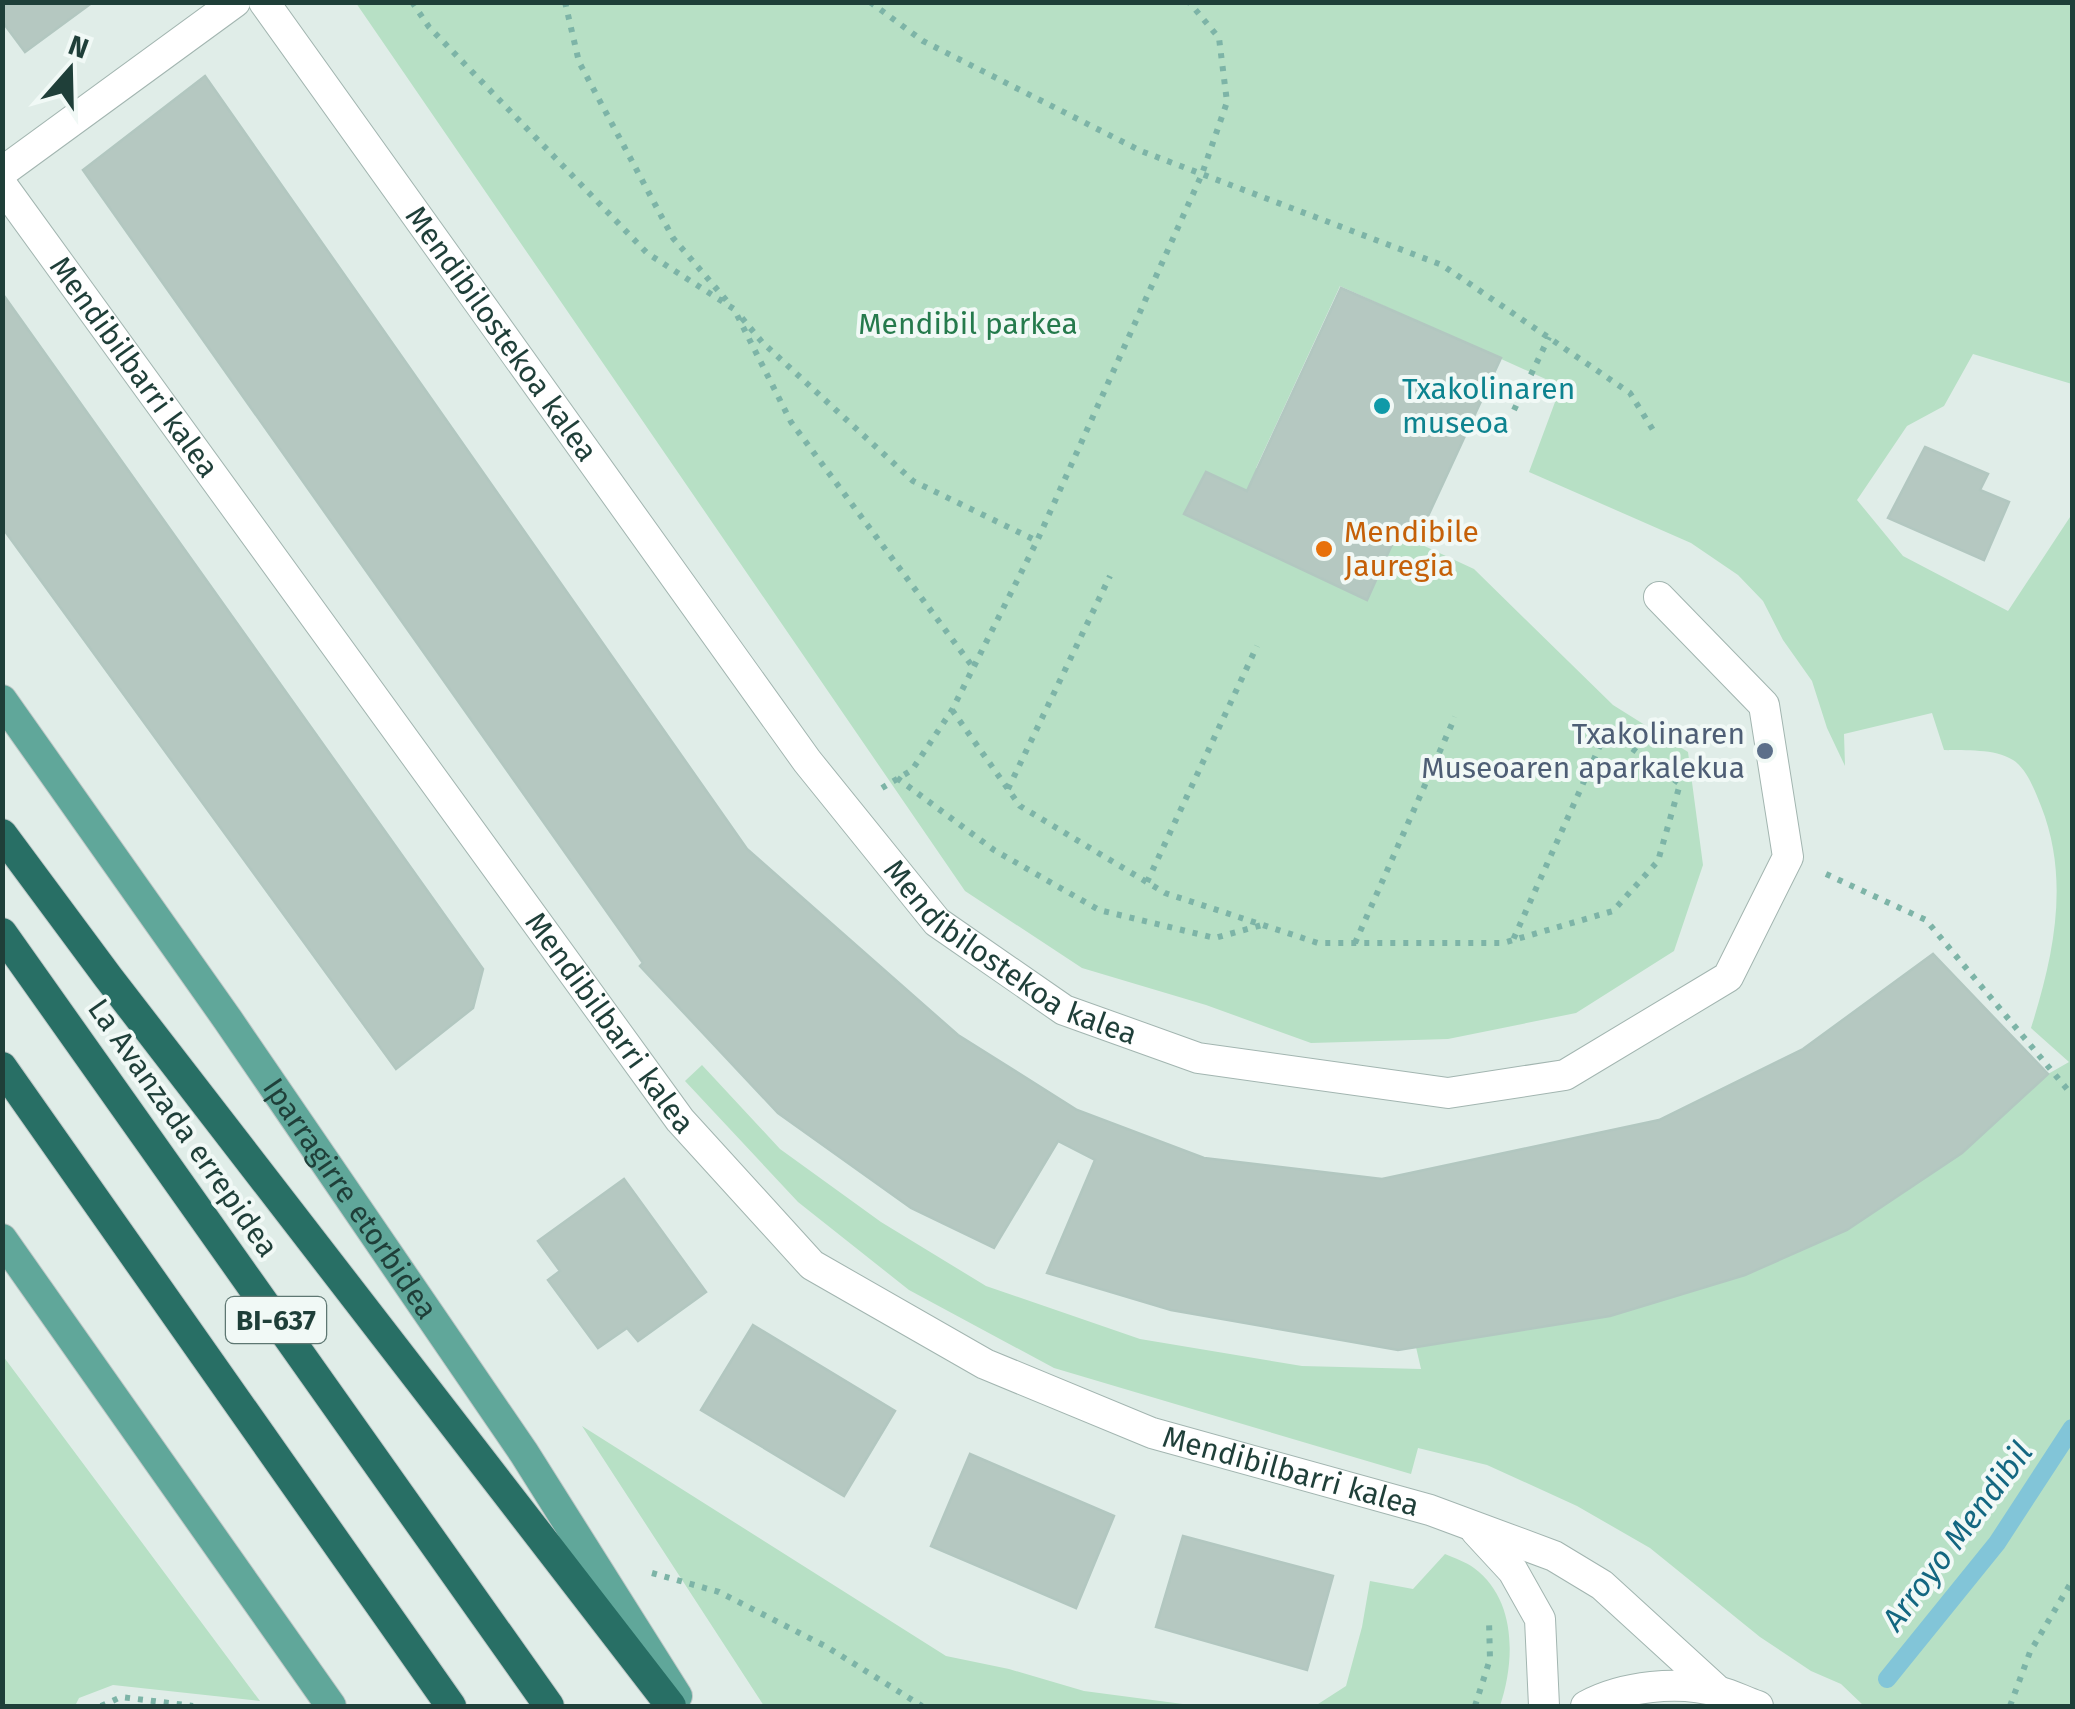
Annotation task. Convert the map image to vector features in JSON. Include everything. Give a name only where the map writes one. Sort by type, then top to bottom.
[{"type":"highway","points":[[2,834],[670,1706]]},
{"type":"highway","name":"La Avanzada errepidea","points":[[2,933],[549,1706]]},
{"type":"highway","name":"BI-637","points":[[2,1067],[450,1706]]},
{"type":"main road","name":"Iparragirre etorbidea","points":[[2,700],[270,1080],[524,1453],[684,1706]]},
{"type":"main road","points":[[2,1239],[331,1706]]},
{"type":"street","points":[[2,172],[234,2]]},
{"type":"street","name":"Mendibilostekoa kalea","points":[[264,2],[807,760],[937,922],[1064,1010],[1198,1058],[1448,1093],[1565,1075],[1728,977],[1788,857]]},
{"type":"street","name":"Mendibilbarri kalea","points":[[2,185],[680,1120],[812,1265],[985,1364],[1152,1434],[1430,1510],[1554,1556],[1602,1584],[1718,1691]]},
{"type":"street","points":[[1660,598],[1764,704],[1788,857]]},
{"type":"street","name":"Mendibilbarri kalea","points":[[1474,1528],[1513,1570],[1540,1620],[1544,1706]]},
{"type":"street","points":[[1586,1706],[1657,1686],[1718,1691],[1758,1706]]},
{"type":"path","points":[[412,2],[429,28],[646,253],[734,309],[791,422],[972,666]]},
{"type":"path","points":[[565,2],[580,62],[674,238],[762,342],[913,481],[1037,541]]},
{"type":"path","points":[[870,2],[923,42],[1141,151],[1442,265],[1630,393],[1653,430]]},
{"type":"path","points":[[846,809],[912,770],[952,710],[1037,541],[1202,174],[1227,102],[1219,38],[1189,2]]},
{"type":"path","points":[[1514,410],[1549,337]]},
{"type":"path","points":[[1008,789],[1110,576]]},
{"type":"path","points":[[1147,882],[1256,646]]},
{"type":"path","points":[[952,710],[1020,806],[1165,893],[1318,943],[1503,943],[1514,940],[1613,912],[1658,861],[1680,784],[1607,730],[1514,940]]},
{"type":"path","points":[[1355,942],[1455,717]]},
{"type":"path","points":[[898,778],[994,850],[1099,910],[1214,938],[1263,925]]},
{"type":"path","points":[[1788,857],[1926,920],[2072,1094]]},
{"type":"path","points":[[588,1554],[720,1592],[827,1647],[922,1706]]},
{"type":"path","points":[[2010,1706],[2030,1652],[2072,1582]]},
{"type":"path","points":[[1475,1706],[1490,1659],[1488,1607]]},
{"type":"path","points":[[101,1706],[121,1698],[193,1706]]},
{"type":"green space","name":"Mendibil parkea","points":[[356,3],[2072,3],[2072,384],[1973,354],[1944,406],[1907,426],[1857,500],[1903,556],[2008,611],[2072,514],[2072,1706],[1864,1706],[1841,1684],[1811,1671],[1760,1637],[1650,1548],[1577,1506],[1487,1465],[1418,1448],[1411,1474],[1054,1368],[909,1290],[798,1202],[685,1081],[702,1065],[780,1149],[881,1222],[986,1286],[1140,1339],[1302,1366],[1421,1369],[1416,1347],[1610,1316],[1745,1275],[1847,1230],[1962,1153],[2048,1074],[2069,1062],[2031,1028],[2052,945],[2057,889],[2050,834],[2033,787],[2018,764],[1989,752],[1944,750],[1932,713],[1844,734],[1845,766],[1827,728],[1812,681],[1783,640],[1763,601],[1738,575],[1691,543],[1529,472],[1561,386],[1340,286],[1256,468],[1474,569],[1613,705],[1688,752],[1703,865],[1674,951],[1576,1013],[1448,1039],[1311,1043],[1206,1005],[1082,968],[965,891]]},
{"type":"green space","points":[[2,1356],[260,1701],[113,1685],[79,1698],[75,1706],[3,1706]]},
{"type":"green space","points":[[582,1426],[946,1656],[1084,1691],[1198,1706],[764,1706]]},
{"type":"green space","points":[[1445,1554],[1471,1566],[1488,1581],[1505,1614],[1510,1651],[1500,1706],[1315,1706],[1346,1686],[1370,1581],[1413,1589]]},
{"type":"building","points":[[2,2],[93,2],[25,52],[2,21]]},
{"type":"building","points":[[205,76],[747,849],[958,1035],[1077,1110],[1204,1158],[1382,1179],[1659,1120],[1803,1049],[1933,954],[2048,1074],[1962,1153],[1847,1230],[1745,1275],[1610,1316],[1398,1350],[1171,1310],[1047,1273],[1095,1160],[1058,1141],[994,1248],[911,1208],[778,1113],[640,966],[643,963],[83,170]]},
{"type":"building","name":"Txakolinaren museoa","points":[[1341,288],[1501,358],[1416,542],[1398,531],[1367,600],[1184,514],[1206,472],[1247,491]]},
{"type":"building","points":[[2,293],[483,969],[473,1008],[396,1069],[2,527]]},
{"type":"building","points":[[1925,447],[1988,474],[1980,490],[2009,502],[1984,560],[1888,518]]},
{"type":"building","points":[[624,1179],[706,1292],[638,1341],[627,1328],[598,1348],[548,1280],[560,1271],[538,1241]]},
{"type":"building","points":[[753,1325],[895,1411],[844,1496],[701,1410]]},
{"type":"building","points":[[970,1454],[1114,1516],[1076,1608],[931,1546]]},
{"type":"building","points":[[1183,1536],[1333,1576],[1307,1670],[1156,1627]]},
{"type":"waterway","name":"Arroyo Mendibil","points":[[1887,1679],[1997,1543],[2072,1428]]},
{"type":"place","name":"Txakolinaren museoa","points":[[1382,406]]},
{"type":"place","name":"Mendibile Jauregia","points":[[1324,549]]},
{"type":"place","name":"Txakolinaren Museoaren aparkalekua","points":[[1765,751]]}]
